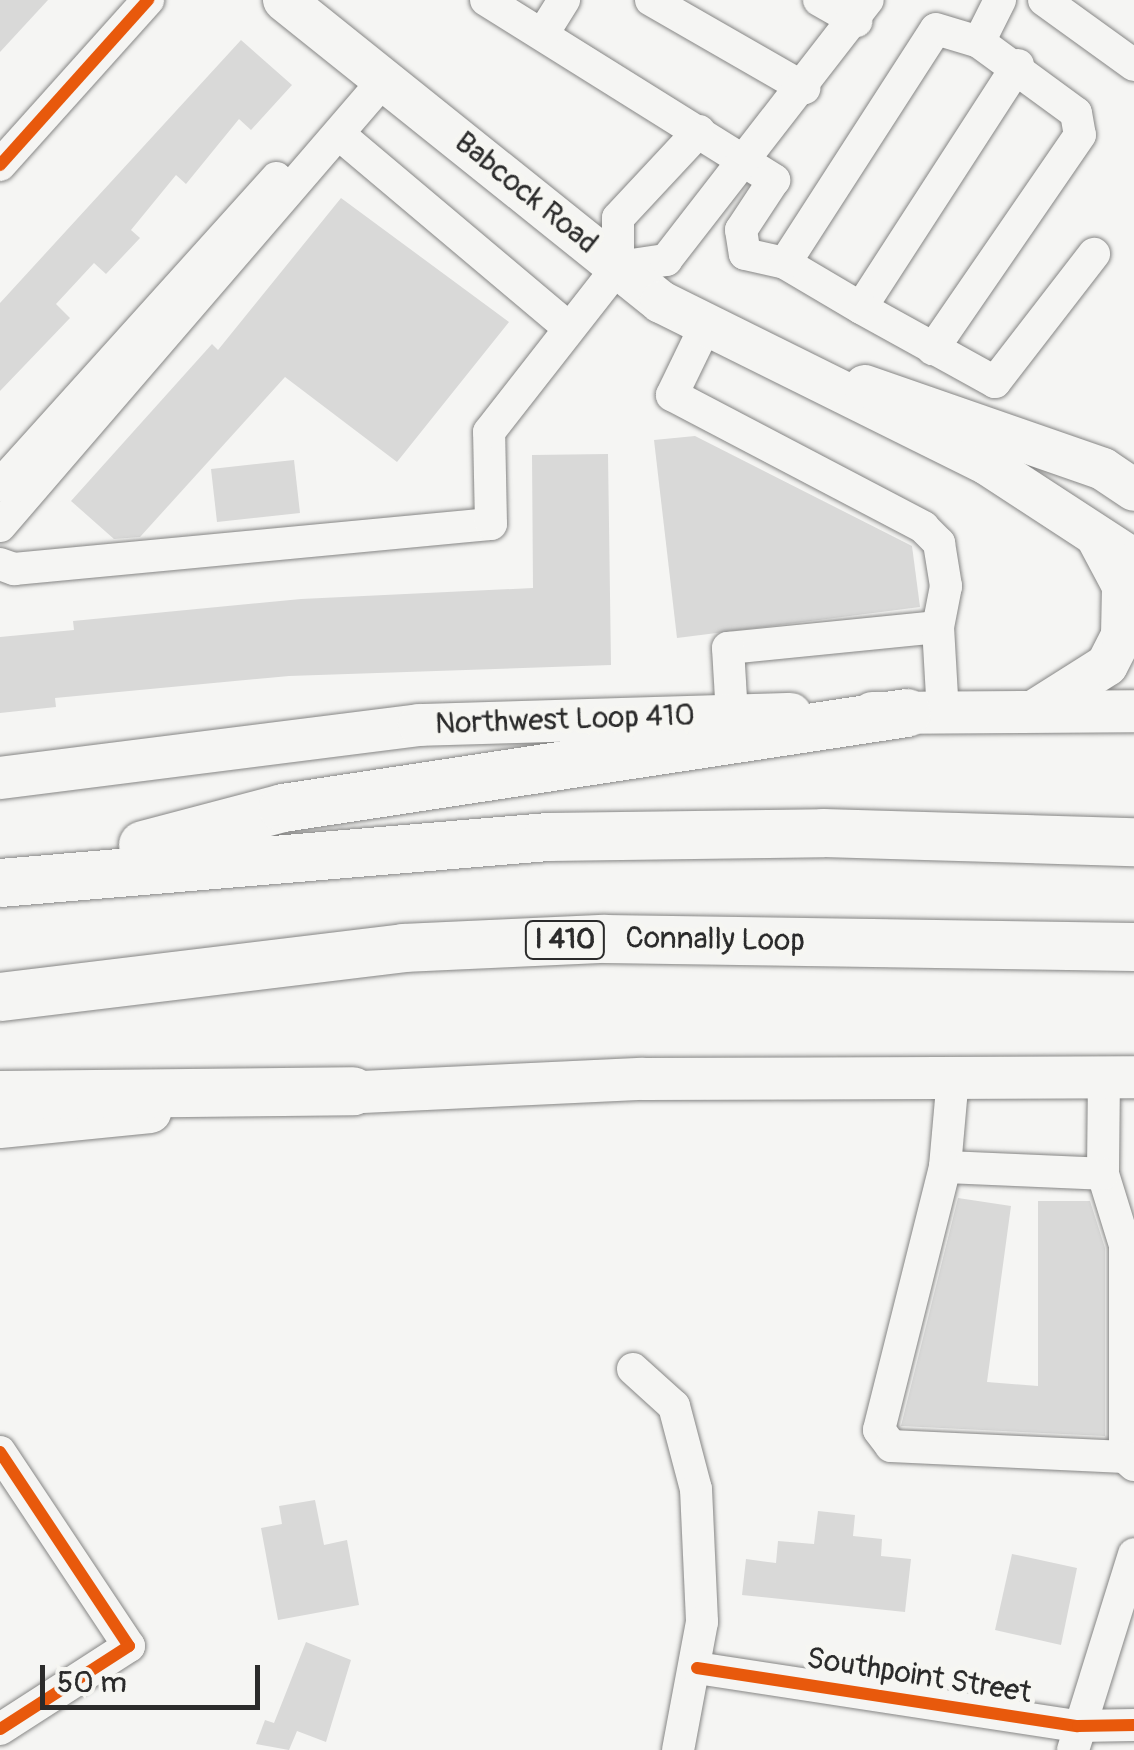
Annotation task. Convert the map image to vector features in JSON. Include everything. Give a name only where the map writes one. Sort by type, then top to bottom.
[{"type":"highway","points":[[0,883],[283,808],[925,712]]},
{"type":"highway","points":[[0,883],[548,837],[823,833],[1134,842]]},
{"type":"highway","name":"Connally Loop","points":[[0,996],[403,948],[587,939],[1134,947]]},
{"type":"highway","points":[[0,1095],[353,1091]]},
{"type":"main road","name":"Babcock Road","points":[[284,0],[618,267],[706,325],[987,464],[1134,560]]},
{"type":"main road","name":"Babcock Road","points":[[783,363],[928,404],[1103,469],[1134,490]]},
{"type":"main road","points":[[1002,713],[1052,706],[1108,665],[1122,635],[1123,586],[1092,531]]},
{"type":"main road","name":"Northwest Loop 410","points":[[0,778],[420,725],[732,715],[1134,711]]},
{"type":"main road","points":[[0,1127],[353,1091],[954,1077],[1119,1077]]},
{"type":"street","points":[[0,165],[148,0]]},
{"type":"street","points":[[486,0],[544,32],[774,180],[741,230],[745,254],[785,263],[995,382],[1094,254]]},
{"type":"street","points":[[544,32],[564,0]]},
{"type":"street","points":[[650,0],[804,88]]},
{"type":"street","points":[[618,267],[666,260],[742,156],[804,88],[862,10],[819,0]]},
{"type":"street","points":[[979,42],[1000,0]]},
{"type":"street","points":[[1044,0],[1134,65]]},
{"type":"street","points":[[785,263],[936,30],[979,42],[1018,65],[1076,112],[1080,134],[933,349]]},
{"type":"street","points":[[860,308],[1018,65]]},
{"type":"street","points":[[0,526],[341,136],[378,75]]},
{"type":"street","points":[[0,486],[378,75]]},
{"type":"street","points":[[0,564],[14,569],[491,524],[489,432],[567,326],[618,267],[618,218],[699,131]]},
{"type":"street","points":[[341,136],[567,326]]},
{"type":"street","points":[[706,325],[672,395],[924,527],[939,543],[946,586],[925,712]]},
{"type":"street","points":[[732,715],[728,648],[938,628]]},
{"type":"street","points":[[954,1077],[945,1167],[879,1430],[891,1446],[1129,1461],[1124,1245],[1103,1174],[1119,1077]]},
{"type":"street","points":[[945,1167],[1103,1174]]},
{"type":"street","points":[[633,1369],[674,1406],[682,1423],[703,1555],[697,1668],[678,1750]]},
{"type":"street","points":[[0,1452],[129,1646],[0,1729]]},
{"type":"street","points":[[1075,1738],[1134,1554]]},
{"type":"street","name":"Southpoint Street","points":[[697,1668],[1075,1738],[1134,1726]]},
{"type":"building","points":[[0,0],[48,0],[0,52]]},
{"type":"building","points":[[241,40],[292,85],[251,130],[239,119],[186,184],[176,175],[131,230],[140,238],[106,274],[94,263],[56,304],[70,318],[0,391],[0,303]]},
{"type":"building","points":[[341,198],[509,322],[397,462],[285,377],[140,537],[114,539],[71,501],[212,344],[218,350]]},
{"type":"building","points":[[695,436],[912,546],[920,607],[677,638],[654,440]]},
{"type":"building","points":[[608,454],[611,665],[289,676],[55,698],[56,707],[0,713],[0,637],[74,630],[73,621],[301,599],[533,588],[532,455]]},
{"type":"building","points":[[294,460],[300,513],[217,522],[211,469]]},
{"type":"building","points":[[958,1198],[1011,1206],[987,1382],[1038,1386],[1038,1201],[1090,1201],[1105,1248],[1105,1436],[901,1426]]},
{"type":"building","points":[[315,1500],[324,1545],[347,1540],[359,1605],[278,1620],[261,1528],[282,1524],[279,1506]]},
{"type":"building","points":[[818,1511],[855,1515],[853,1536],[882,1539],[881,1556],[911,1559],[905,1612],[742,1595],[746,1559],[776,1563],[778,1541],[814,1544]]},
{"type":"building","points":[[1012,1554],[1077,1568],[1061,1645],[995,1630]]},
{"type":"building","points":[[306,1642],[351,1660],[326,1742],[297,1731],[289,1750],[256,1744],[265,1720],[274,1723]]},
{"type":"cycle path","points":[[0,165],[148,0]]},
{"type":"cycle path","points":[[0,1452],[129,1646],[0,1729]]},
{"type":"cycle path","points":[[697,1668],[1078,1726],[1134,1725]]}]
